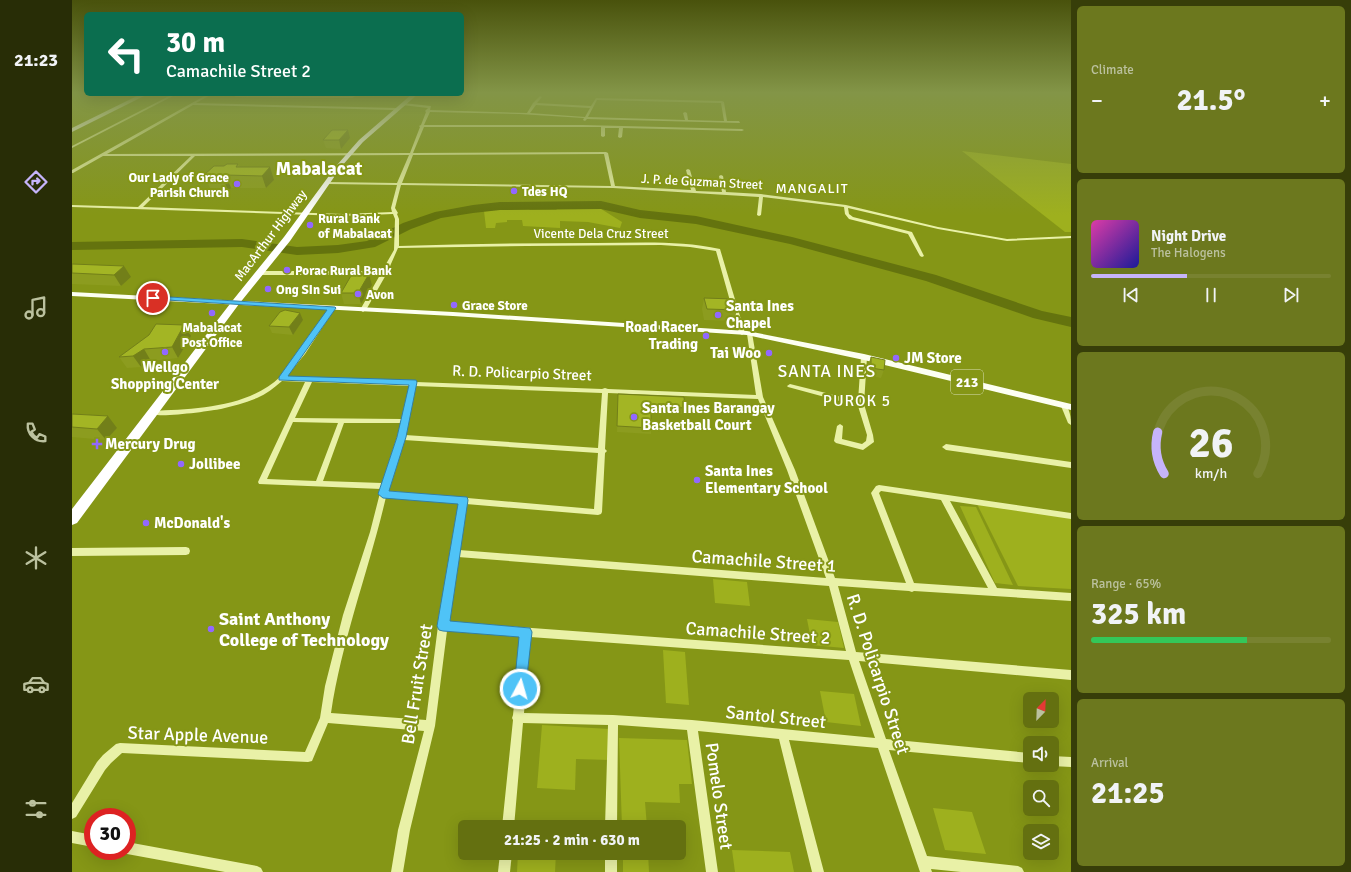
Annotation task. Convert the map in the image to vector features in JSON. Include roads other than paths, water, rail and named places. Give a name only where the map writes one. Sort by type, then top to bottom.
[{"type":"highway","name":"MacArthur Highway","points":[[72,519],[236,302],[287,239],[349,153],[370,134]]},
{"type":"main road","name":"213","points":[[72,294],[236,302],[746,333],[864,357],[1067,406]]},
{"type":"street","points":[[72,147],[98,134]]},
{"type":"street","points":[[72,172],[140,134]]},
{"type":"street","points":[[363,310],[397,247],[397,219],[393,208],[399,184],[418,134]]},
{"type":"street","points":[[103,155],[606,153],[613,187]]},
{"type":"street","points":[[139,208],[195,154]]},
{"type":"street","points":[[688,170],[694,192]]},
{"type":"street","points":[[721,176],[724,193]]},
{"type":"street","name":"J. P. de Guzman Street","points":[[328,183],[613,187],[724,193],[810,200],[846,206],[938,228],[1007,240],[1071,237]]},
{"type":"street","points":[[758,215],[761,196]]},
{"type":"street","points":[[72,206],[305,214],[370,215],[396,213]]},
{"type":"street","points":[[846,206],[847,214],[851,218],[910,233],[922,256]]},
{"type":"street","name":"Vicente Dela Cruz Street","points":[[397,247],[490,244],[618,244],[680,245],[718,250],[746,333]]},
{"type":"street","points":[[261,273],[384,273]]},
{"type":"street","points":[[152,414],[194,411],[242,400],[261,393],[282,379],[332,308]]},
{"type":"street","name":"R. D. Policarpio Street","points":[[746,333],[760,397],[791,470],[832,582],[852,656],[924,867]]},
{"type":"street","points":[[840,426],[838,441],[842,444],[863,447],[870,442],[870,435],[861,404],[864,357]]},
{"type":"street","name":"R. D. Policarpio Street","points":[[282,379],[413,382],[760,397]]},
{"type":"street","points":[[310,379],[262,482],[319,483],[463,500],[598,512],[603,451],[605,390]]},
{"type":"street","points":[[413,382],[401,437],[384,490],[374,532],[348,615],[330,686],[325,718],[430,726]]},
{"type":"street","points":[[790,386],[861,404]]},
{"type":"street","points":[[1067,406],[1071,423]]},
{"type":"street","points":[[291,420],[404,421]]},
{"type":"street","points":[[319,483],[342,420]]},
{"type":"street","points":[[401,437],[603,451]]},
{"type":"street","points":[[946,447],[1071,465]]},
{"type":"street","points":[[912,588],[875,493],[876,490],[883,487],[944,498],[1071,516]]},
{"type":"street","points":[[944,498],[995,593]]},
{"type":"street","name":"Bell Fruit Street","points":[[397,872],[404,830],[430,726],[443,626],[456,553],[463,500]]},
{"type":"street","points":[[72,552],[186,551]]},
{"type":"street","name":"Camachile Street 1","points":[[456,553],[912,588],[1071,597]]},
{"type":"street","name":"Camachile Street 2","points":[[443,626],[852,656],[1071,675]]},
{"type":"street","points":[[509,820],[526,632]]},
{"type":"street","name":"Star Apple Avenue","points":[[72,813],[101,766],[120,748],[308,757],[325,718]]},
{"type":"street","name":"Santol Street","points":[[517,718],[613,720],[692,725],[1023,757]]},
{"type":"street","points":[[611,820],[613,720]]},
{"type":"street","name":"Pomelo Street","points":[[692,725],[712,872]]},
{"type":"street","points":[[784,735],[818,872]]},
{"type":"street","points":[[1059,761],[1071,762]]},
{"type":"street","points":[[72,837],[84,839]]},
{"type":"street","points":[[136,850],[257,872]]},
{"type":"street","points":[[504,872],[505,860]]},
{"type":"street","points":[[611,860],[611,872]]},
{"type":"street","points":[[924,867],[1018,872]]},
{"type":"waterway","points":[[72,246],[242,243],[297,251],[338,249],[370,244],[407,226],[439,215],[473,209],[500,206],[601,205],[640,214],[696,220],[792,241],[931,278],[1038,315],[1071,322]]},
{"type":"place","name":"Our Lady of Grace Parish Church","points":[[237,184]]},
{"type":"place","name":"Tdes HQ","points":[[514,191]]},
{"type":"place","name":"Rural Bank of Mabalacat","points":[[310,225]]},
{"type":"place","name":"Porac Rural Bank","points":[[287,270]]},
{"type":"place","name":"Ong SIn Sui","points":[[268,289]]},
{"type":"place","name":"Avon","points":[[358,294]]},
{"type":"place","name":"Grace Store","points":[[454,305]]},
{"type":"place","name":"Mabalacat Post Office","points":[[212,313]]},
{"type":"place","name":"Santa Ines Chapel","points":[[718,315]]},
{"type":"place","name":"Road Racer Trading","points":[[706,336]]},
{"type":"place","name":"Wellgo Shopping Center","points":[[165,352]]},
{"type":"place","name":"Tai Woo","points":[[769,353]]},
{"type":"place","name":"JM Store","points":[[896,358]]},
{"type":"place","name":"Santa Ines Barangay Basketball Court","points":[[634,417]]},
{"type":"place","name":"Mercury Drug","points":[[97,444]]},
{"type":"place","name":"Jollibee","points":[[181,464]]},
{"type":"place","name":"Santa Ines Elementary School","points":[[697,480]]},
{"type":"place","name":"McDonald's","points":[[146,523]]},
{"type":"place","name":"Saint Anthony College of Technology","points":[[211,629]]},
{"type":"district","name":"Mabalacat","points":[[319,168]]},
{"type":"district","name":"MANGALIT","points":[[812,188]]},
{"type":"district","name":"SANTA INES","points":[[827,371]]},
{"type":"district","name":"PUROK 5","points":[[857,400]]}]
